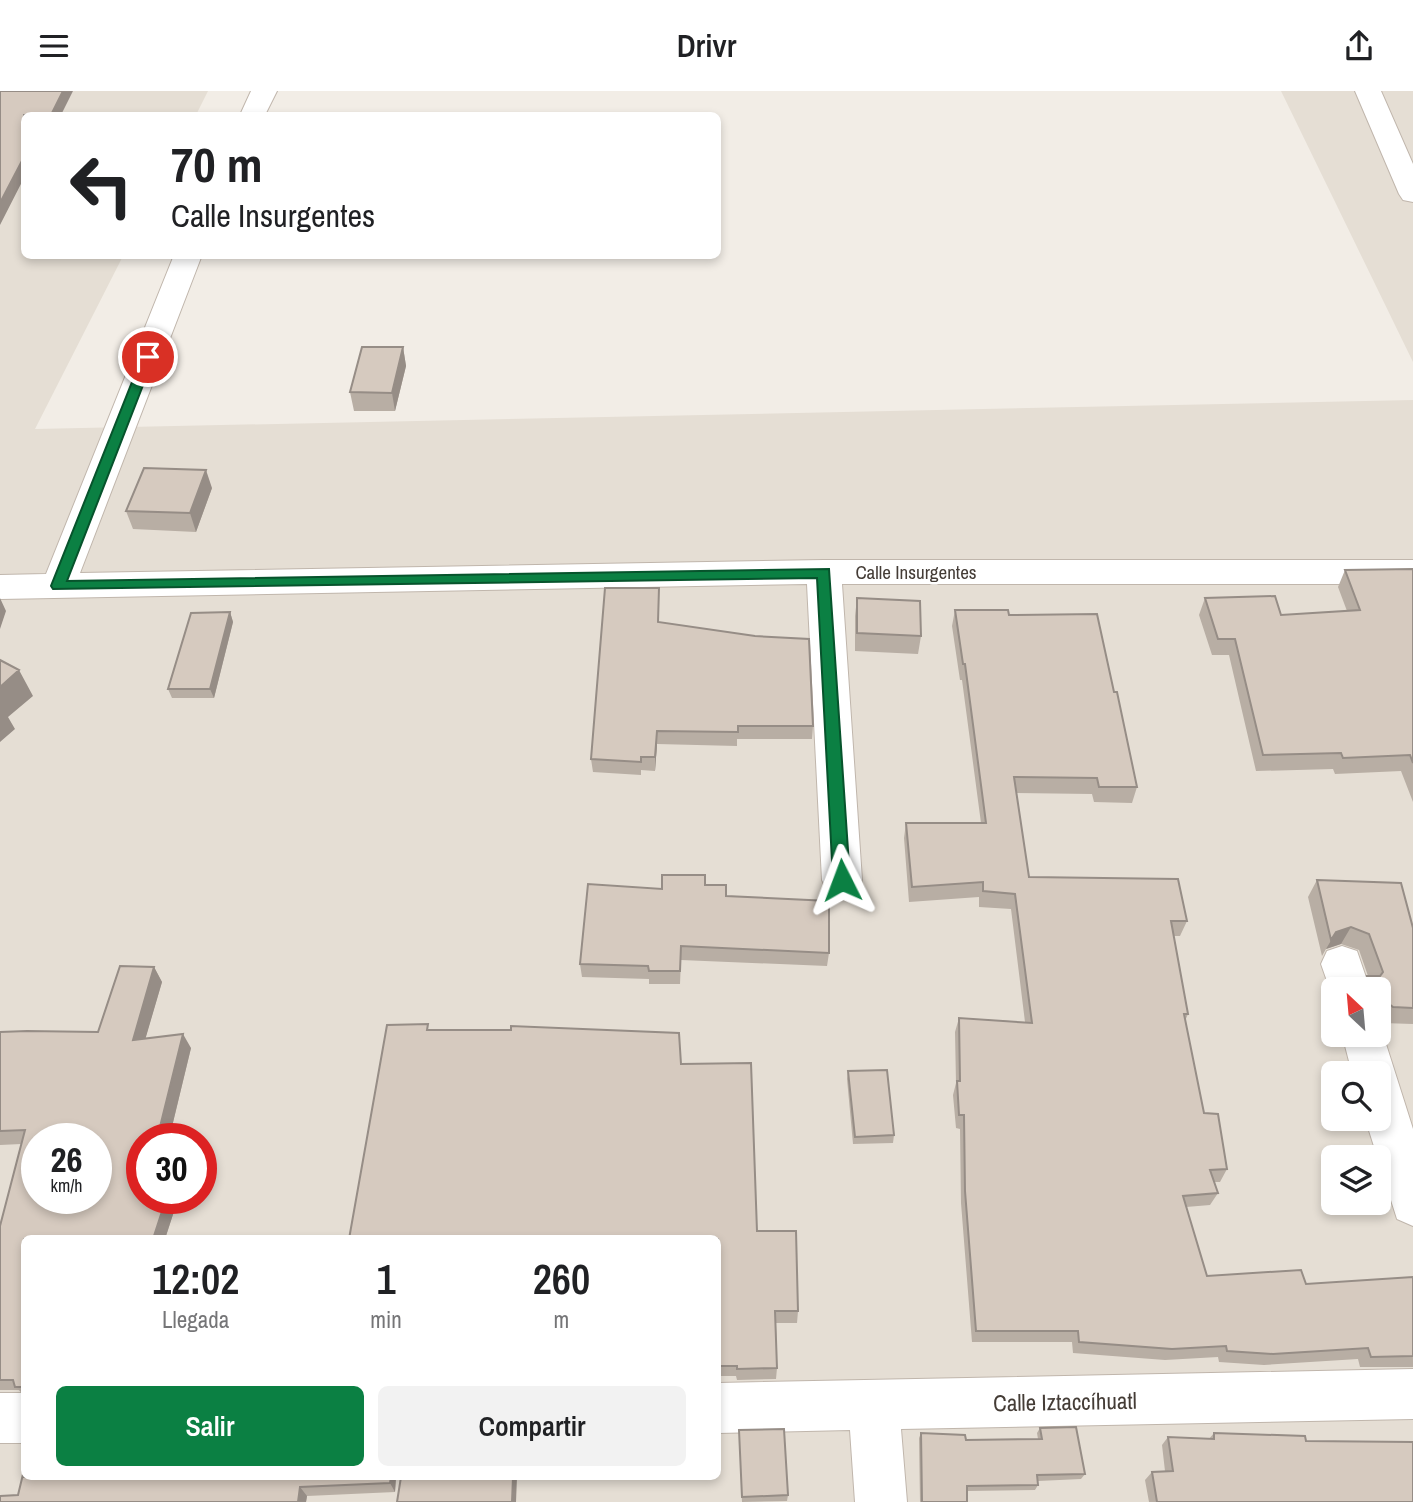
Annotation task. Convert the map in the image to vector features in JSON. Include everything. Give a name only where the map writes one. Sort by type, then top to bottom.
[{"type":"street","points":[[254,112],[264,91]]},
{"type":"street","points":[[1368,91],[1413,194]]},
{"type":"street","points":[[58,586],[186,259]]},
{"type":"street","points":[[824,572],[842,880]]},
{"type":"street","name":"Calle Insurgentes","points":[[0,587],[824,572],[1413,572]]},
{"type":"street","points":[[1391,1130],[1413,1204]]},
{"type":"street","name":"Calle Iztaccíhuatl","points":[[721,1408],[1413,1394]]},
{"type":"street","points":[[874,1406],[881,1502]]},
{"type":"street","points":[[0,1418],[21,1417]]},
{"type":"shaded area","points":[[0,91],[208,91],[198,112],[21,112],[21,259],[121,259],[35,429],[1413,400],[1413,1502],[0,1502]]},
{"type":"shaded area","points":[[1281,91],[1413,91],[1413,362]]},
{"type":"building","points":[[0,91],[63,91],[52,112],[21,112],[21,163],[0,203]]},
{"type":"building","points":[[362,347],[403,347],[392,393],[350,392]]},
{"type":"building","points":[[144,468],[206,470],[190,513],[126,511]]},
{"type":"building","points":[[1413,569],[1413,763],[1410,755],[1343,758],[1341,753],[1263,755],[1235,639],[1218,639],[1205,598],[1275,596],[1281,615],[1360,610],[1345,570]]},
{"type":"building","points":[[605,588],[659,588],[658,622],[755,636],[809,639],[813,726],[738,726],[738,732],[657,731],[655,757],[641,757],[641,762],[591,759]]},
{"type":"building","points":[[857,598],[920,601],[921,636],[857,633]]},
{"type":"building","points":[[955,610],[1008,610],[1009,615],[1097,614],[1137,787],[1099,787],[1097,778],[1014,777],[1029,877],[1178,879],[1187,921],[1171,921],[1188,1014],[1184,1014],[1204,1113],[1218,1114],[1227,1169],[1210,1170],[1218,1193],[1183,1196],[1207,1276],[1301,1270],[1306,1284],[1413,1277],[1413,1356],[1371,1357],[1368,1348],[1273,1354],[1227,1351],[1226,1346],[1172,1349],[1079,1342],[1078,1331],[976,1331],[965,1191],[964,1115],[959,1115],[957,1081],[960,1081],[959,1018],[1032,1023],[1015,894],[983,891],[983,882],[912,887],[906,823],[986,823],[965,664]]},
{"type":"building","points":[[230,612],[210,689],[168,689],[191,613]]},
{"type":"building","points":[[0,660],[19,670],[0,687]]},
{"type":"building","points":[[662,875],[705,875],[705,885],[726,885],[726,896],[829,901],[829,953],[681,946],[680,971],[649,971],[648,966],[580,964],[588,884],[662,889]]},
{"type":"building","points":[[1317,880],[1401,883],[1413,928],[1413,1008],[1391,1006],[1391,977],[1367,977],[1380,976],[1383,972],[1369,934],[1351,927],[1336,932],[1331,940]]},
{"type":"building","points":[[120,966],[154,967],[133,1040],[183,1034],[161,1123],[126,1123],[126,1214],[161,1214],[154,1235],[21,1235],[21,1387],[15,1387],[13,1380],[0,1380],[0,1226],[21,1145],[21,1214],[112,1214],[112,1123],[21,1123],[21,1130],[0,1131],[0,1032],[98,1032]]},
{"type":"building","points":[[428,1024],[427,1030],[511,1030],[511,1026],[679,1033],[681,1064],[751,1063],[757,1231],[796,1231],[798,1311],[775,1311],[777,1368],[737,1369],[737,1366],[721,1366],[721,1235],[350,1235],[387,1025]]},
{"type":"building","points":[[887,1070],[894,1135],[855,1137],[848,1071]]},
{"type":"building","points":[[1076,1427],[1085,1474],[1037,1475],[1038,1485],[967,1486],[967,1502],[922,1502],[921,1433],[965,1435],[966,1440],[1042,1439],[1040,1428]]},
{"type":"building","points":[[784,1429],[788,1495],[742,1497],[739,1430]]},
{"type":"building","points":[[1214,1433],[1305,1436],[1306,1441],[1413,1442],[1413,1502],[1157,1502],[1152,1472],[1173,1471],[1168,1437],[1214,1439]]},
{"type":"building","points":[[22,1480],[390,1480],[390,1483],[300,1487],[298,1502],[0,1502],[0,1496],[18,1495]]},
{"type":"building","points":[[401,1480],[513,1480],[512,1502],[397,1502]]},
{"type":"route","points":[[148,357],[58,586],[824,572],[842,880]]}]
